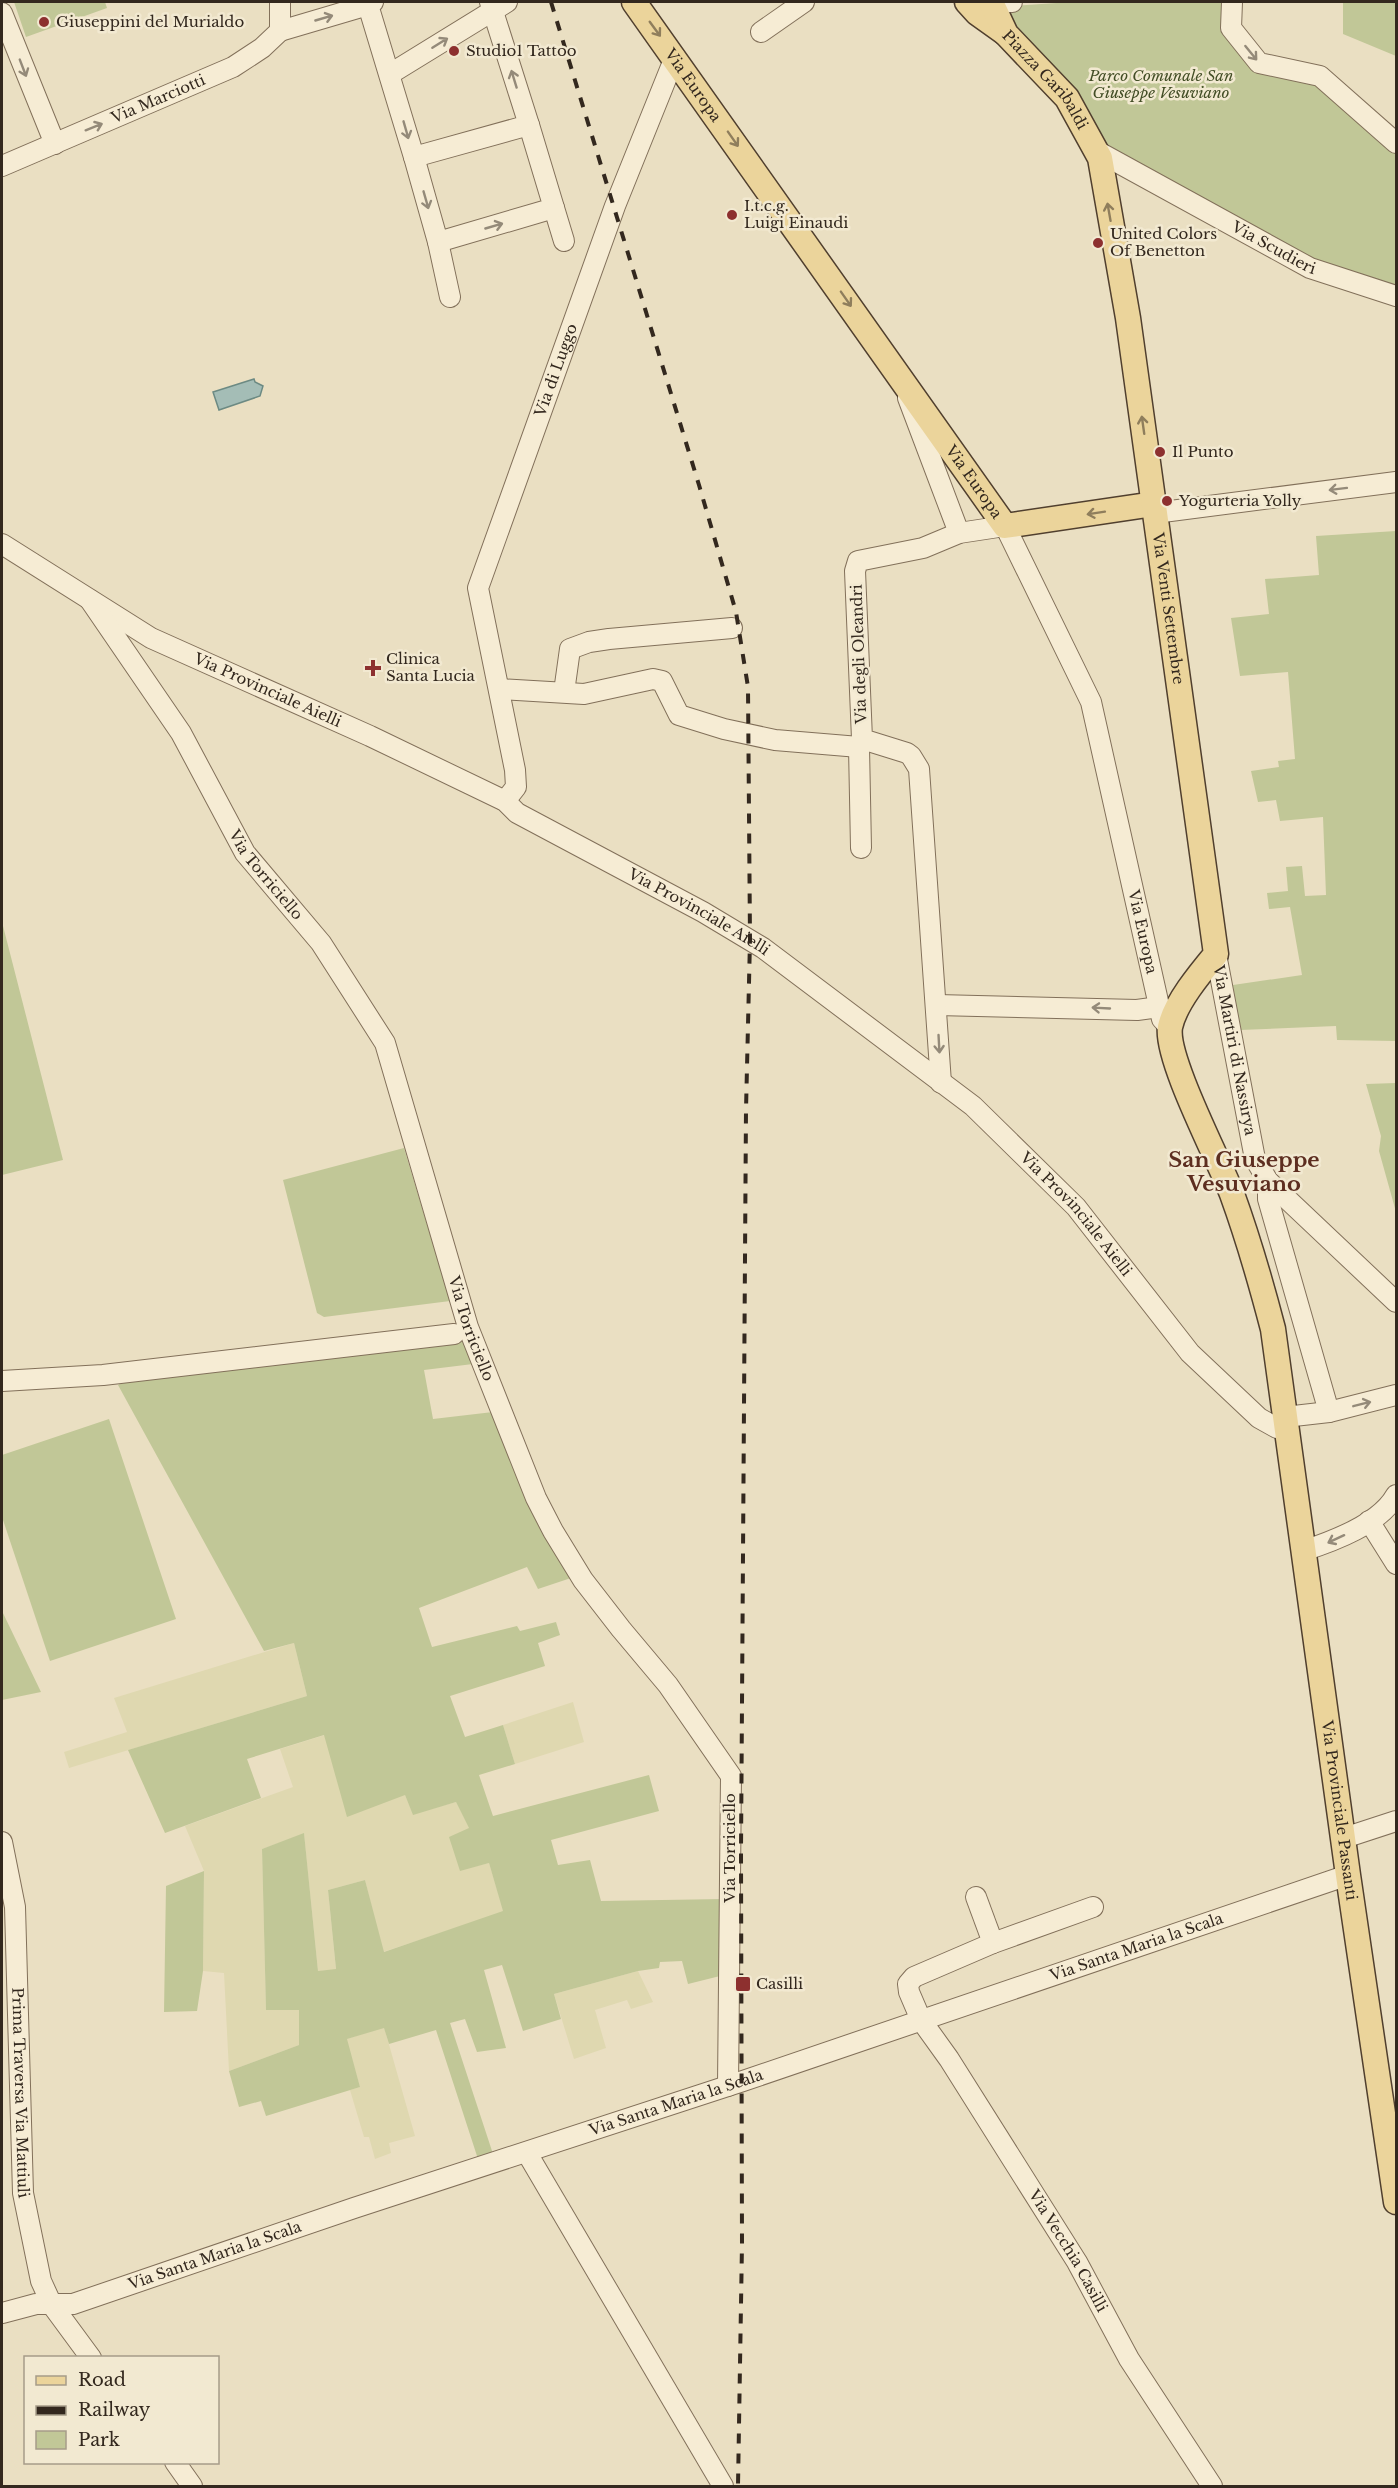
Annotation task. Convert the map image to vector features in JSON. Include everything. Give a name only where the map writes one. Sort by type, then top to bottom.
[{"type":"main road","name":"Via Europa","points":[[634,2],[1005,526]]},
{"type":"main road","points":[[967,2],[977,13],[1006,34]]},
{"type":"main road","name":"Piazza Garibaldi","points":[[998,2],[1006,34],[1067,98],[1097,154]]},
{"type":"main road","name":"Via Venti Settembre","points":[[1097,154],[1128,318],[1216,954]]},
{"type":"main road","points":[[1005,526],[1155,508]]},
{"type":"main road","points":[[1165,1018],[1216,954]]},
{"type":"main road","name":"Via Provinciale Passanti","points":[[1165,1018],[1185,1086],[1232,1193],[1273,1329],[1348,1875],[1396,2202]]},
{"type":"street","points":[[280,2],[280,31],[369,3],[438,242],[450,297]]},
{"type":"street","points":[[761,32],[804,2]]},
{"type":"street","points":[[1232,2],[1231,28],[1259,63],[1320,76],[1396,143]]},
{"type":"street","points":[[390,74],[497,5],[529,125],[564,241]]},
{"type":"street","points":[[2,13],[55,144]]},
{"type":"street","name":"Via Marciotti","points":[[2,166],[233,67],[262,48],[280,31]]},
{"type":"street","name":"Via di Luggo","points":[[505,801],[516,787],[515,770],[478,588],[615,206],[675,57]]},
{"type":"street","points":[[414,157],[529,125]]},
{"type":"street","name":"Via Scudieri","points":[[1097,154],[1310,268],[1396,296]]},
{"type":"street","points":[[438,242],[554,208]]},
{"type":"street","points":[[900,376],[959,533]]},
{"type":"street","points":[[1155,508],[1396,482]]},
{"type":"street","name":"Via degli Oleandri","points":[[940,1083],[937,1005],[919,769],[907,753],[860,743],[855,571],[858,561],[924,548],[959,533],[1005,526]]},
{"type":"street","name":"Via Europa","points":[[1005,526],[1091,702],[1165,1018]]},
{"type":"street","name":"Via Provinciale Aielli","points":[[2,544],[151,638],[370,736],[505,801],[517,813],[703,912],[763,948],[973,1107],[1077,1207],[1190,1353],[1259,1418],[1277,1428],[1286,1423]]},
{"type":"street","name":"Via Torriciello","points":[[90,600],[181,733],[245,853],[321,944],[385,1043],[468,1327],[537,1498],[553,1531],[584,1580],[668,1685],[731,1776],[728,2086]]},
{"type":"street","points":[[564,692],[570,649],[575,646],[609,639],[732,628]]},
{"type":"street","points":[[499,689],[584,694],[653,679],[662,681],[679,715],[724,729],[775,740],[860,743],[861,848]]},
{"type":"street","name":"Via Martiri di Nassirya","points":[[1216,954],[1255,1159],[1268,1181],[1396,1302]]},
{"type":"street","points":[[937,1005],[1137,1010],[1165,1018]]},
{"type":"street","points":[[1268,1181],[1268,1198],[1329,1412]]},
{"type":"street","name":"Via Torriciello","points":[[2,1381],[103,1375],[454,1334]]},
{"type":"street","points":[[1286,1423],[1396,1395]]},
{"type":"street","points":[[1304,1551],[1328,1543],[1369,1521],[1384,1510],[1396,1495]]},
{"type":"street","points":[[1369,1521],[1396,1564]]},
{"type":"street","points":[[1344,1839],[1396,1821]]},
{"type":"street","name":"Prima Traversa Via Mattiuli","points":[[2,1842],[15,1907],[23,2193],[41,2281],[52,2305],[90,2356]]},
{"type":"street","name":"Via Santa Maria la Scala","points":[[2,2313],[36,2304],[73,2304],[354,2208],[728,2086],[1348,1875]]},
{"type":"street","points":[[975,1898],[993,1943]]},
{"type":"street","name":"Via Vecchia Casilli","points":[[1093,1907],[993,1943],[914,1977],[908,1984],[909,1992],[921,2020],[980,2107],[1077,2262],[1129,2359],[1212,2487]]},
{"type":"street","points":[[526,2153],[723,2487]]},
{"type":"shaded area","points":[[294,1643],[307,1696],[69,1768],[64,1752],[127,1732],[114,1698]]},
{"type":"shaded area","points":[[573,1702],[584,1742],[515,1764],[503,1725]]},
{"type":"shaded area","points":[[325,1735],[405,1795],[413,1814],[456,1802],[470,1829],[460,1870],[489,1863],[504,1912],[383,1952],[365,1880],[328,1890],[336,1970],[318,1971],[304,1834],[262,1849],[266,2009],[299,2010],[299,2045],[229,2071],[224,1973],[203,1971],[204,1871],[185,1826],[293,1787],[280,1749]]},
{"type":"shaded area","points":[[638,1971],[653,2002],[631,2009],[627,2000],[595,2010],[606,2048],[574,2059],[554,1994]]},
{"type":"shaded area","points":[[384,2027],[415,2136],[389,2143],[391,2153],[375,2159],[369,2137],[364,2137],[350,2090],[360,2087],[346,2039]]},
{"type":"green space","name":"Giuseppini del Murialdo","points":[[14,2],[105,2],[107,8],[26,37]]},
{"type":"green space","name":"Parco Comunale San Giuseppe Vesuviano","points":[[1071,2],[1226,2],[1256,70],[1320,82],[1396,149],[1396,291],[1311,263],[1099,146],[999,7]]},
{"type":"green space","points":[[1343,2],[1396,2],[1396,56],[1343,34]]},
{"type":"green space","points":[[1396,531],[1396,1041],[1337,1040],[1336,1026],[1240,1030],[1233,985],[1302,975],[1290,907],[1269,909],[1267,893],[1288,891],[1286,867],[1302,866],[1305,896],[1326,895],[1323,817],[1280,821],[1276,800],[1258,802],[1251,771],[1279,767],[1278,761],[1295,759],[1288,672],[1240,676],[1231,618],[1269,614],[1265,579],[1319,575],[1316,536]]},
{"type":"green space","points":[[2,922],[63,1160],[2,1175]]},
{"type":"green space","points":[[1396,1083],[1396,1212],[1379,1151],[1381,1136],[1366,1084]]},
{"type":"green space","points":[[404,1148],[450,1301],[324,1317],[317,1313],[283,1180]]},
{"type":"green space","points":[[465,1342],[473,1364],[424,1370],[433,1419],[493,1412],[574,1577],[538,1589],[527,1567],[419,1608],[432,1647],[517,1626],[520,1631],[556,1622],[560,1635],[538,1643],[545,1666],[450,1696],[465,1737],[503,1725],[515,1764],[479,1775],[493,1816],[649,1775],[659,1811],[551,1840],[558,1865],[590,1860],[601,1901],[724,1899],[724,1975],[688,1984],[682,1961],[660,1962],[659,1968],[638,1971],[554,1994],[561,2019],[523,2031],[502,1965],[484,1970],[506,2048],[477,2052],[465,2019],[450,2023],[493,2154],[478,2159],[436,2030],[389,2044],[384,2028],[347,2039],[360,2087],[266,2116],[261,2101],[239,2107],[229,2071],[299,2045],[299,2010],[266,2010],[262,1849],[304,1833],[318,1971],[336,1969],[328,1890],[365,1880],[384,1952],[503,1911],[489,1863],[460,1871],[449,1837],[469,1828],[456,1802],[413,1815],[405,1795],[347,1817],[324,1735],[247,1759],[261,1798],[165,1833],[128,1750],[307,1696],[294,1643],[264,1651],[118,1385],[123,1382]]},
{"type":"green space","points":[[109,1419],[176,1619],[50,1661],[2,1517],[2,1455]]},
{"type":"green space","points":[[2,1611],[41,1692],[2,1700]]},
{"type":"green space","points":[[204,1871],[203,1971],[197,2011],[164,2012],[166,1886]]},
{"type":"water","points":[[254,379],[263,386],[260,396],[219,410],[213,392]]},
{"type":"railway","points":[[551,2],[736,612],[748,687],[750,940],[746,1110],[741,1852],[742,2244],[738,2486]]},
{"type":"place","name":"Giuseppini del Murialdo","points":[[44,22]]},
{"type":"place","name":"Studio1 Tattoo","points":[[454,51]]},
{"type":"place","name":"I.t.c.g. Luigi Einaudi","points":[[732,215]]},
{"type":"place","name":"United Colors Of Benetton","points":[[1098,243]]},
{"type":"place","name":"Il Punto","points":[[1160,452]]},
{"type":"place","name":"Yogurteria Yolly","points":[[1167,501]]},
{"type":"place","name":"Clinica Santa Lucia","points":[[373,668]]},
{"type":"place","name":"Casilli","points":[[743,1984]]},
{"type":"district","name":"San Giuseppe Vesuviano","points":[[1244,1172]]}]
